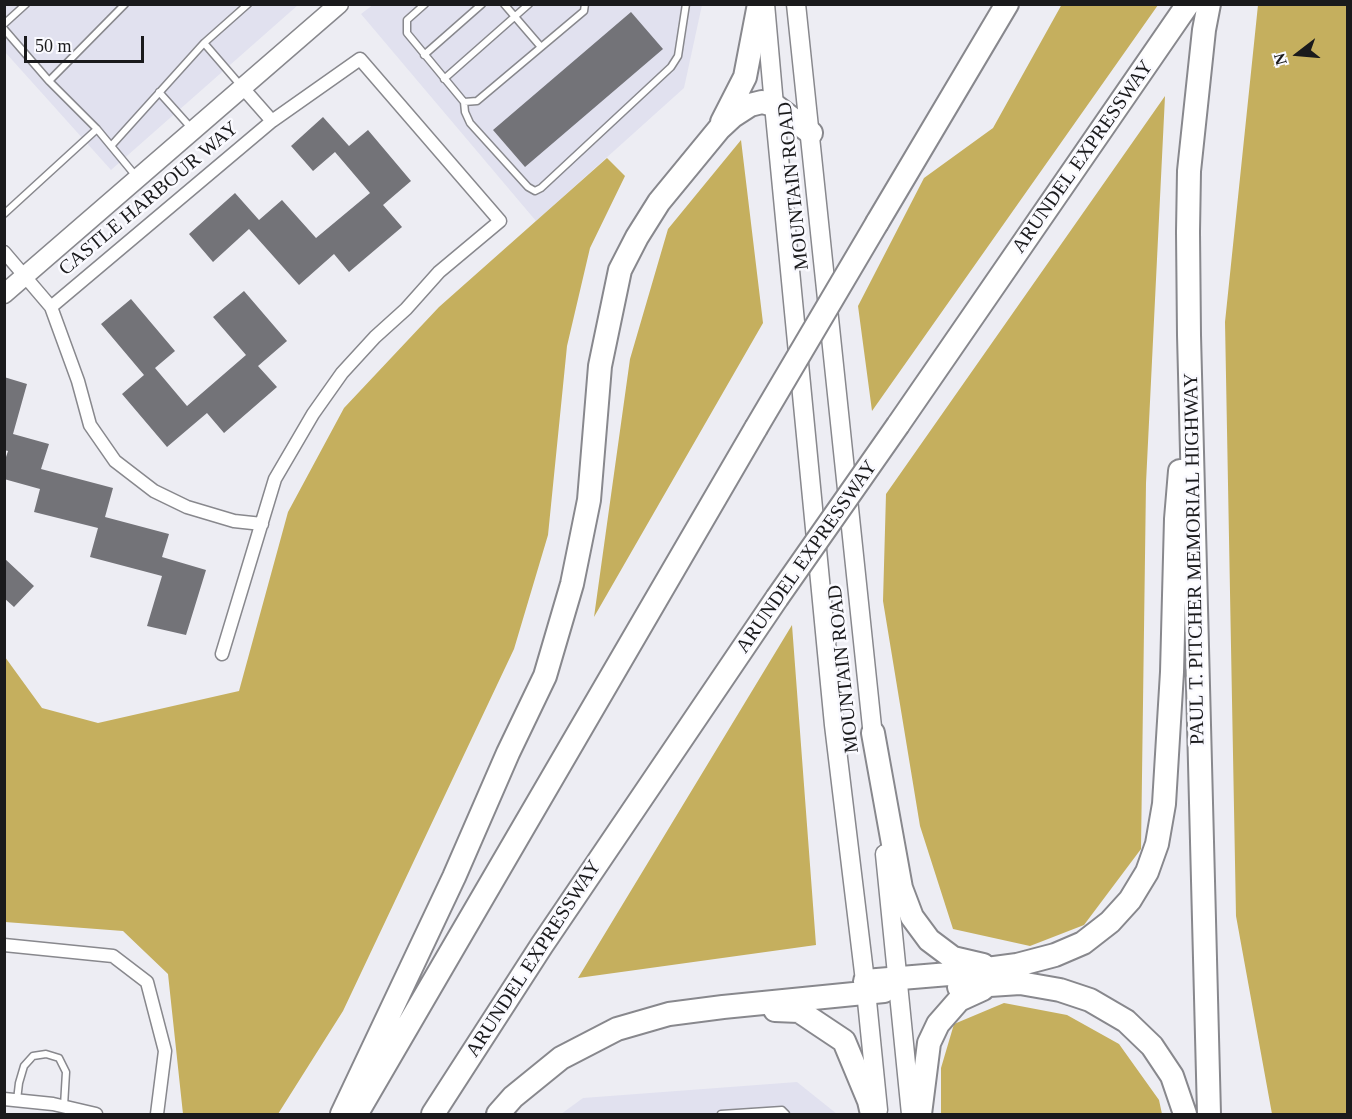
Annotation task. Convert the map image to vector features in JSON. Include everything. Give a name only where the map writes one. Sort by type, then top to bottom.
[{"type":"highway","points":[[719,129],[745,77],[759,4]]},
{"type":"highway","points":[[356,1114],[756,428],[1007,4]]},
{"type":"highway","name":"ARUNDEL EXPRESSWAY","points":[[433,1114],[542,945],[777,598],[1188,4]]},
{"type":"highway","name":"PAUL T. PITCHER MEMORIAL HIGHWAY","points":[[1209,4],[1204,30],[1189,171],[1188,232],[1209,1114]]},
{"type":"highway","points":[[342,1114],[454,877],[544,676],[572,584],[589,500],[600,366],[620,270],[658,202],[719,129],[733,116],[750,105],[762,102],[774,105],[811,133]]},
{"type":"highway","points":[[920,1114],[929,1043],[938,1024],[958,1000],[1083,943],[1110,922],[1130,900],[1142,882],[1157,844],[1164,804],[1172,672],[1176,519],[1189,335]]},
{"type":"highway","points":[[873,732],[901,888],[912,917],[929,940],[953,958],[1018,974],[1090,1000],[1126,1021],[1152,1046],[1172,1076],[1185,1114]]},
{"type":"highway","points":[[498,1114],[513,1098],[561,1058],[617,1029],[669,1014],[865,987],[1018,974]]},
{"type":"highway","points":[[723,1007],[799,1011],[844,1041],[869,1101],[872,1114]]},
{"type":"main road","points":[[4,294],[339,4]]},
{"type":"main road","name":"MOUNTAIN ROAD","points":[[765,4],[834,725],[878,1114]]},
{"type":"main road","name":"MOUNTAIN ROAD","points":[[796,4],[911,1114]]},
{"type":"street","name":"CASTLE HARBOUR WAY","points":[[51,307],[272,121],[360,59],[500,221],[439,272],[406,309],[375,337],[342,373],[313,414],[275,479],[222,654]]},
{"type":"street","points":[[243,87],[272,121]]},
{"type":"street","points":[[4,252],[51,307],[78,381],[90,425],[115,461],[154,491],[187,507],[234,520],[262,524]]},
{"type":"street","points":[[4,945],[113,956],[147,982],[165,1051],[157,1114]]},
{"type":"street","points":[[11,1099],[53,1104],[96,1114]]},
{"type":"lane","points":[[4,24],[26,4]]},
{"type":"lane","points":[[113,4],[120,10]]},
{"type":"lane","points":[[49,81],[125,4]]},
{"type":"lane","points":[[111,146],[204,43],[248,4]]},
{"type":"lane","points":[[425,4],[407,20],[407,33],[464,102],[470,123],[528,187],[535,191],[541,188],[671,67],[678,56],[686,4]]},
{"type":"lane","points":[[424,55],[482,4]]},
{"type":"lane","points":[[504,4],[541,47]]},
{"type":"lane","points":[[444,79],[529,4]]},
{"type":"lane","points":[[464,102],[477,100],[584,11],[585,4]]},
{"type":"lane","points":[[4,29],[49,81],[97,129],[138,178]]},
{"type":"lane","points":[[204,43],[243,87]]},
{"type":"lane","points":[[159,92],[193,130]]},
{"type":"lane","points":[[4,214],[97,129]]},
{"type":"lane","points":[[11,1099],[24,1066],[33,1056],[46,1054],[59,1058],[66,1072],[64,1106]]},
{"type":"lane","points":[[722,1114],[782,1110],[786,1114]]},
{"type":"shaded area","points":[[374,4],[702,5],[684,88],[536,221],[361,14]]},
{"type":"shaded area","points":[[1062,4],[1158,5],[872,411],[858,306],[924,178],[993,128]]},
{"type":"shaded area","points":[[4,5],[298,5],[111,170],[5,52]]},
{"type":"shaded area","points":[[1258,5],[1347,5],[1347,1114],[1272,1114],[1236,916],[1225,322]]},
{"type":"shaded area","points":[[1165,96],[1146,483],[1141,849],[1084,925],[1030,946],[953,929],[920,826],[883,601],[886,494]]},
{"type":"shaded area","points":[[741,140],[763,323],[594,617],[630,359],[668,229]]},
{"type":"shaded area","points":[[607,158],[625,176],[590,248],[567,346],[548,535],[514,649],[343,1011],[278,1114],[183,1114],[168,974],[123,931],[5,922],[5,657],[42,708],[98,723],[239,691],[288,512],[344,408],[439,307]]},
{"type":"shaded area","points":[[792,625],[816,945],[578,978]]},
{"type":"shaded area","points":[[1004,1003],[1067,1015],[1119,1044],[1159,1100],[1162,1114],[941,1114],[941,1068],[954,1024]]},
{"type":"shaded area","points":[[797,1082],[837,1114],[561,1114],[583,1098]]},
{"type":"building","points":[[631,12],[663,49],[525,167],[493,130]]},
{"type":"building","points":[[323,117],[349,146],[368,130],[411,181],[383,205],[402,227],[349,272],[334,254],[299,285],[249,229],[213,262],[189,234],[235,193],[259,220],[282,200],[316,238],[370,193],[335,152],[313,171],[291,146]]},
{"type":"building","points":[[244,291],[287,341],[258,366],[277,387],[224,433],[207,413],[167,447],[122,394],[144,375],[101,324],[131,299],[175,351],[155,368],[187,406],[246,355],[213,317]]},
{"type":"building","points":[[4,377],[27,384],[13,434],[49,444],[41,469],[113,488],[105,517],[169,534],[162,557],[206,570],[186,635],[147,626],[162,576],[90,557],[98,528],[34,512],[40,489],[4,479],[4,463],[8,451],[4,450]]},
{"type":"building","points":[[4,558],[34,586],[14,607],[4,598]]}]
